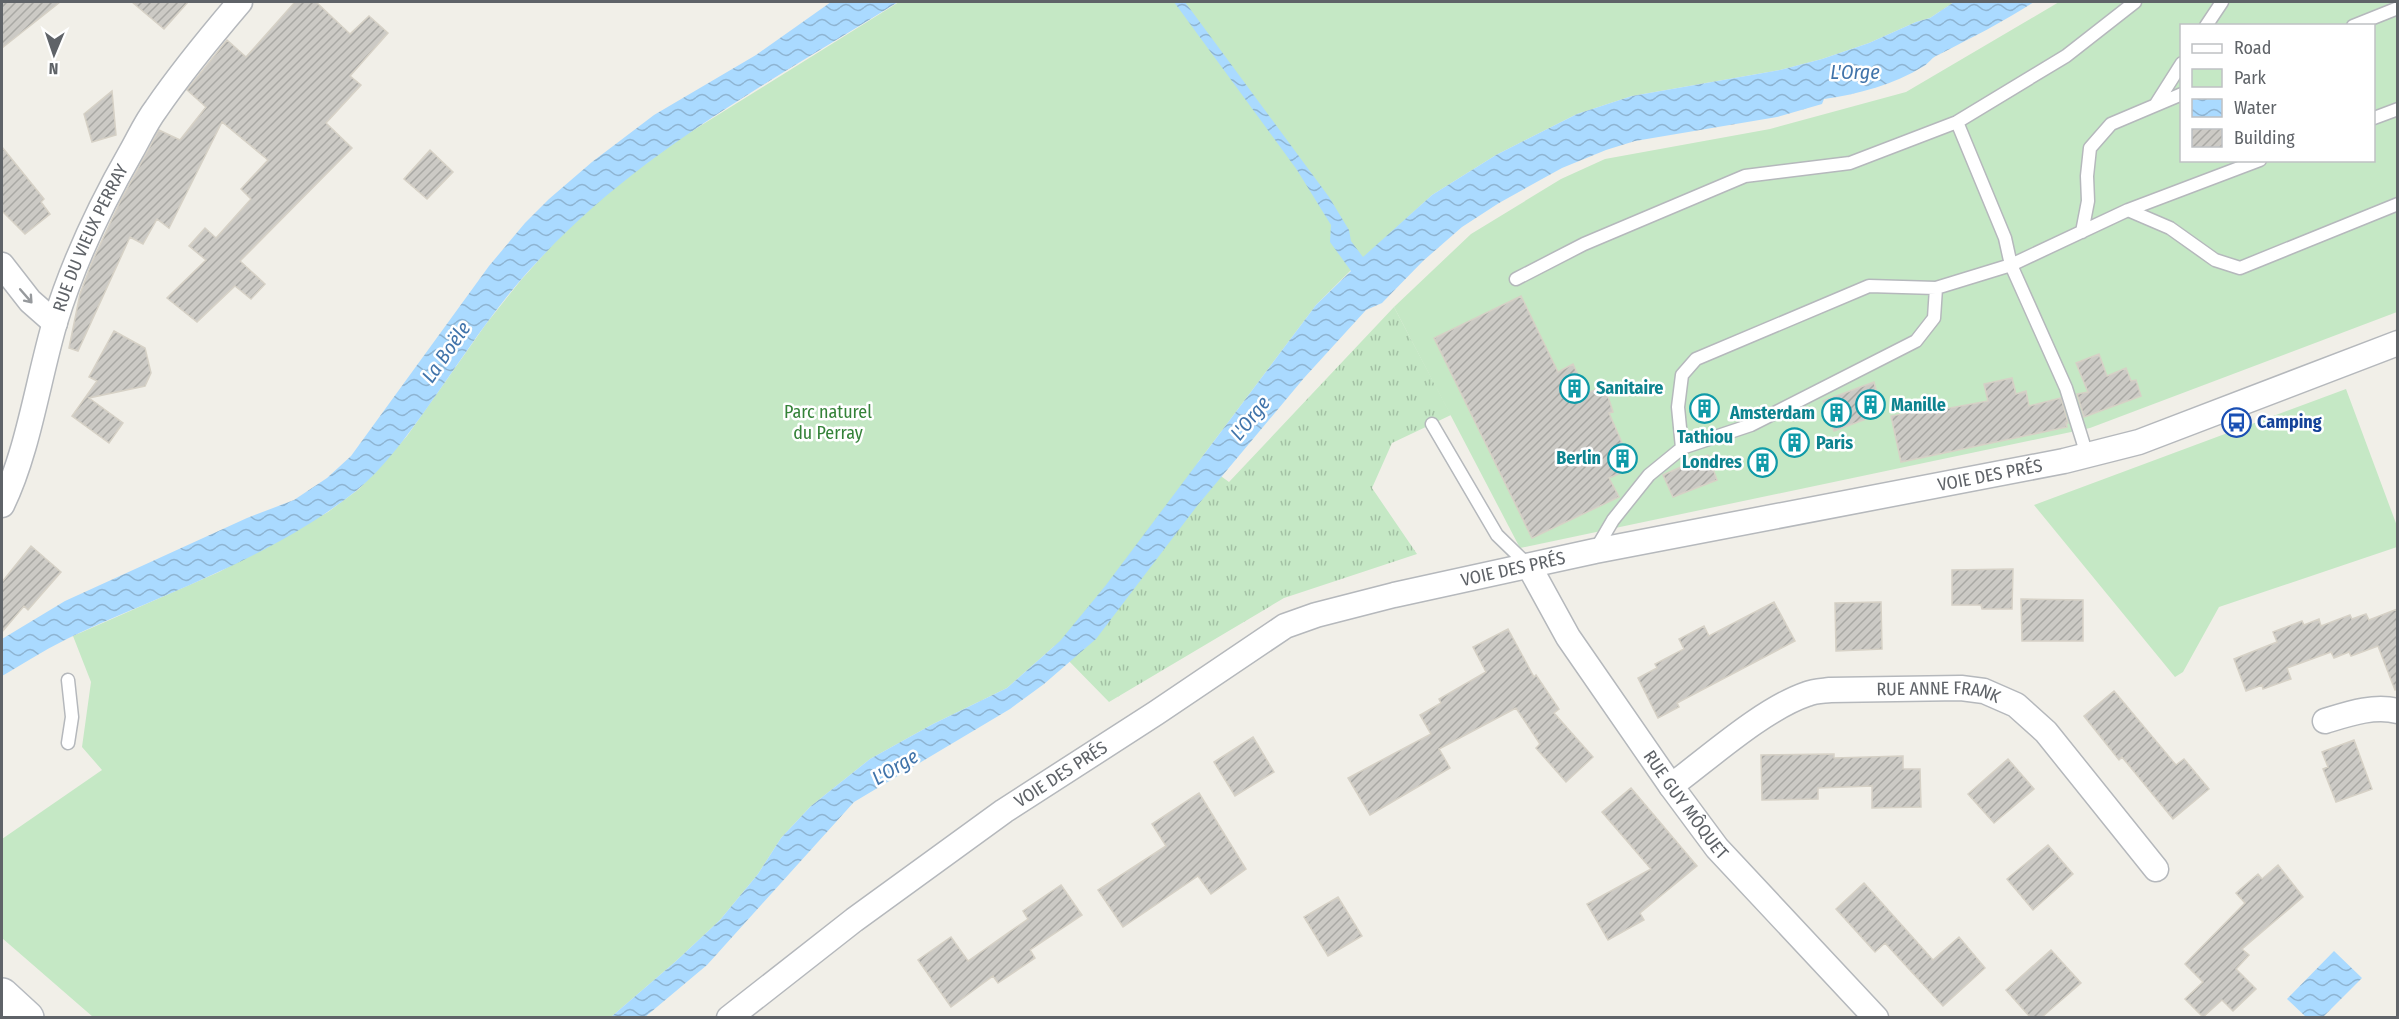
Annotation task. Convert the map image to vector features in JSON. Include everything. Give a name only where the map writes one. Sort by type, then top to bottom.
[{"type":"main road","points":[[2,995],[27,1017]]},
{"type":"street","name":"RUE DU VIEUX PERRAY","points":[[2,505],[26,434],[55,322],[69,279],[92,226],[154,111],[200,49],[240,2]]},
{"type":"street","points":[[2,266],[30,301],[55,322]]},
{"type":"street","name":"VOIE DES PRÉS","points":[[729,1017],[854,920],[996,817],[1285,626],[1316,615],[1383,598],[1595,551],[2087,455],[2139,442],[2397,343]]},
{"type":"street","name":"RUE GUY MÔQUET","points":[[1529,566],[1568,637],[1671,786],[1717,848],[1876,1017]]},
{"type":"street","name":"RUE ANNE FRANK","points":[[1671,786],[1785,703],[1809,693],[1830,690],[1961,688],[1983,691],[2016,705],[2046,732],[2156,869]]},
{"type":"street","points":[[2325,721],[2356,712],[2379,709],[2397,711]]},
{"type":"lane","points":[[1516,279],[1584,244],[1745,176],[1850,163],[1957,122],[2066,57],[2135,2]]},
{"type":"lane","points":[[2206,24],[2222,2]]},
{"type":"lane","points":[[2358,24],[2397,8]]},
{"type":"lane","points":[[2156,104],[2180,65]]},
{"type":"lane","points":[[2082,232],[2088,201],[2087,176],[2090,148],[2111,124],[2180,94]]},
{"type":"lane","points":[[2375,117],[2397,109]]},
{"type":"lane","points":[[1957,122],[1993,206],[2005,238],[2011,265],[2066,388],[2087,455]]},
{"type":"lane","points":[[1682,448],[1678,407],[1682,375],[1696,359],[1869,286],[1936,288],[2011,265],[2128,210],[2255,162]]},
{"type":"lane","points":[[2128,210],[2170,228],[2215,260],[2240,268],[2397,204]]},
{"type":"lane","points":[[1595,551],[1613,520],[1649,476],[1682,448],[1751,425],[1916,341],[1934,318],[1936,288]]},
{"type":"lane","points":[[1432,424],[1497,535],[1529,566]]},
{"type":"lane","points":[[68,680],[72,717],[68,743]]},
{"type":"green space","name":"Parc naturel du Perray","points":[[899,2],[1954,2],[1930,18],[1822,59],[1780,70],[1632,96],[1577,114],[1496,155],[1432,195],[1316,305],[1106,585],[1060,641],[1007,688],[933,724],[870,759],[811,806],[781,838],[758,874],[720,920],[611,1017],[93,1017],[2,938],[2,839],[102,770],[82,747],[91,682],[73,636],[219,572],[328,512],[359,489],[407,436],[486,324],[564,232],[623,180],[684,136]]},
{"type":"green space","points":[[2059,2],[2397,2],[2397,312],[2090,428],[1520,548],[1394,307],[1471,234],[1561,179],[1605,159],[1770,129],[1906,92]]},
{"type":"green space","points":[[1394,307],[1451,415],[1392,443],[1372,488],[1417,554],[1284,598],[1109,702],[1020,611],[1200,461],[1229,482]]},
{"type":"green space","points":[[2346,389],[2397,526],[2397,547],[2219,607],[2183,672],[2175,677],[2034,505]]},
{"type":"water","name":"La Boële","points":[[831,2],[898,2],[708,120],[618,186],[576,222],[507,296],[403,441],[356,491],[291,535],[221,571],[77,634],[2,676],[2,639],[65,601],[247,518],[294,500],[327,478],[351,456],[489,266],[525,223],[549,199],[592,162],[654,115],[756,55]]},
{"type":"water","name":"L'Orge","points":[[1174,2],[1185,2],[1329,197],[1349,230],[1351,241],[1363,257],[1432,195],[1496,155],[1577,114],[1632,96],[1780,70],[1822,59],[1930,18],[1954,2],[2034,2],[1936,56],[1912,73],[1888,83],[1824,99],[1822,104],[1777,117],[1635,141],[1606,150],[1562,168],[1499,203],[1462,227],[1423,261],[1382,303],[1366,310],[1304,378],[1197,506],[1096,639],[1044,684],[1010,709],[854,802],[707,965],[645,1017],[611,1017],[720,920],[758,874],[781,838],[811,806],[870,759],[933,724],[1007,688],[1060,641],[1106,585],[1316,305],[1351,271],[1330,242],[1331,225],[1297,170]]},
{"type":"water","points":[[2334,951],[2362,978],[2323,1017],[2306,1017],[2287,999]]},
{"type":"building","points":[[2,2],[60,2],[2,48]]},
{"type":"building","points":[[132,2],[188,2],[164,29]]},
{"type":"building","points":[[295,2],[316,2],[350,34],[369,16],[388,33],[350,76],[361,85],[326,123],[352,148],[240,261],[265,284],[251,299],[235,286],[197,322],[167,298],[206,260],[189,246],[205,228],[216,238],[251,199],[241,189],[268,160],[222,122],[169,228],[157,219],[143,244],[130,237],[78,351],[69,348],[80,294],[92,262],[121,200],[159,130],[180,140],[206,107],[187,90],[227,40],[246,57]]},
{"type":"building","points":[[112,91],[116,135],[92,142],[84,114]]},
{"type":"building","points":[[2,147],[44,199],[41,202],[50,214],[25,234],[2,211]]},
{"type":"building","points":[[430,150],[453,172],[427,199],[404,179]]},
{"type":"building","points":[[1521,296],[1558,372],[1573,364],[1586,393],[1605,387],[1613,412],[1609,413],[1633,468],[1609,478],[1619,497],[1532,538],[1434,338]]},
{"type":"building","points":[[114,331],[145,348],[151,373],[145,386],[89,398],[123,423],[109,443],[72,416],[97,381],[89,377]]},
{"type":"building","points":[[2099,354],[2107,376],[2126,368],[2131,381],[2136,380],[2141,396],[2084,417],[2077,394],[2088,392],[2076,363]]},
{"type":"building","points":[[2012,378],[2016,394],[2026,391],[2029,406],[2061,398],[2067,427],[1901,462],[1891,416],[1988,401],[1984,384]]},
{"type":"building","points":[[1874,382],[1882,413],[1834,431],[1823,401]]},
{"type":"building","points":[[1708,455],[1717,480],[1673,497],[1663,475]]},
{"type":"building","points":[[31,546],[61,572],[28,610],[24,606],[2,632],[2,582]]},
{"type":"building","points":[[2013,569],[2012,609],[1982,609],[1981,605],[1952,605],[1952,570]]},
{"type":"building","points":[[2021,599],[2083,600],[2083,641],[2022,641]]},
{"type":"building","points":[[1774,602],[1795,641],[1677,703],[1679,707],[1658,718],[1638,678],[1657,668],[1655,664],[1684,649],[1679,639],[1704,626],[1709,636]]},
{"type":"building","points":[[1881,602],[1882,649],[1836,651],[1835,603]]},
{"type":"building","points":[[2397,609],[2397,689],[2395,690],[2378,646],[2351,656],[2349,652],[2334,658],[2331,652],[2287,668],[2291,679],[2263,689],[2262,685],[2246,691],[2234,659],[2277,642],[2273,632],[2302,621],[2304,625],[2319,619],[2321,626],[2350,615],[2352,619],[2366,614],[2369,620]]},
{"type":"building","points":[[1508,629],[1534,677],[1536,675],[1559,709],[1554,713],[1593,757],[1566,782],[1536,748],[1540,744],[1516,708],[1439,749],[1450,768],[1370,815],[1348,778],[1431,734],[1420,715],[1441,703],[1439,699],[1486,672],[1473,647]]},
{"type":"building","points":[[2114,691],[2176,765],[2184,759],[2209,789],[2173,819],[2122,757],[2119,760],[2084,716]]},
{"type":"building","points":[[1253,737],[1274,772],[1235,796],[1214,762]]},
{"type":"building","points":[[2354,740],[2372,789],[2336,802],[2323,769],[2328,767],[2322,752]]},
{"type":"building","points":[[1834,754],[1834,758],[1903,756],[1903,769],[1920,769],[1921,807],[1872,808],[1872,786],[1818,788],[1818,799],[1762,800],[1761,755]]},
{"type":"building","points":[[2008,759],[2034,789],[1994,823],[1968,794]]},
{"type":"building","points":[[1631,788],[1697,866],[1640,913],[1644,920],[1608,940],[1587,904],[1651,869],[1602,812]]},
{"type":"building","points":[[1199,793],[1246,869],[1211,894],[1198,876],[1123,927],[1098,890],[1166,846],[1152,824]]},
{"type":"building","points":[[2048,845],[2073,874],[2033,910],[2007,879]]},
{"type":"building","points":[[2278,865],[2303,897],[2242,949],[2249,955],[2236,969],[2256,989],[2233,1011],[2222,1000],[2203,1017],[2185,999],[2203,982],[2185,964],[2245,903],[2236,893],[2258,874],[2262,879]]},
{"type":"building","points":[[1864,883],[1933,960],[1959,937],[1985,968],[1943,1006],[1885,943],[1875,952],[1836,909]]},
{"type":"building","points":[[1061,885],[1082,915],[1030,950],[1035,958],[998,983],[993,976],[951,1007],[918,960],[951,937],[968,961],[1028,919],[1023,911]]},
{"type":"building","points":[[1338,897],[1362,936],[1328,956],[1304,917]]},
{"type":"building","points":[[2051,950],[2081,983],[2042,1017],[2030,1017],[2006,990]]},
{"type":"place","name":"Sanitaire","points":[[1575,388]]},
{"type":"place","name":"Manille","points":[[1870,405]]},
{"type":"place","name":"Tathiou","points":[[1705,408]]},
{"type":"place","name":"Amsterdam","points":[[1836,413]]},
{"type":"place","name":"Camping","points":[[2236,422]]},
{"type":"place","name":"Paris","points":[[1795,443]]},
{"type":"place","name":"Berlin","points":[[1622,458]]},
{"type":"place","name":"Londres","points":[[1763,462]]}]
